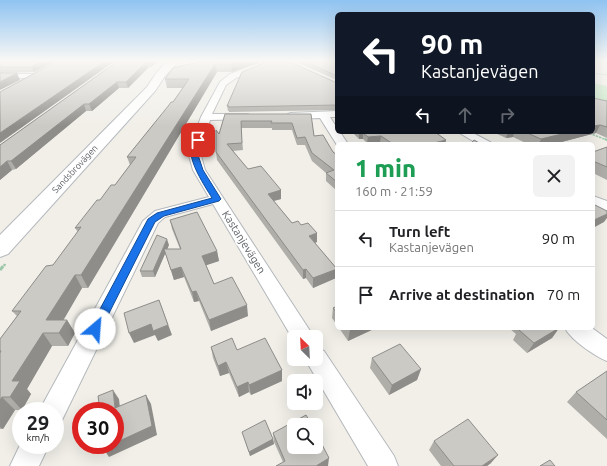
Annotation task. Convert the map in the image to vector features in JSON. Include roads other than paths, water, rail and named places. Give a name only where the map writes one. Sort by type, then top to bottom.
[{"type":"main road","name":"Sandsbrovägen","points":[[0,249],[151,89],[155,83]]},
{"type":"main road","name":"Sandsbrovägen","points":[[151,89],[159,83]]},
{"type":"street","points":[[18,86],[24,83]]},
{"type":"street","name":"Kastanjevägen","points":[[225,83],[206,117],[194,152],[199,170],[299,330]]},
{"type":"street","points":[[277,116],[324,116],[335,114]]},
{"type":"street","points":[[324,116],[335,133]]},
{"type":"street","points":[[206,117],[253,117]]},
{"type":"street","points":[[467,134],[482,142]]},
{"type":"street","points":[[58,402],[151,221],[160,214],[217,199]]},
{"type":"street","points":[[595,201],[607,207]]},
{"type":"street","points":[[579,330],[607,351]]},
{"type":"street","points":[[321,366],[384,466]]},
{"type":"street","points":[[24,466],[30,454]]}]
